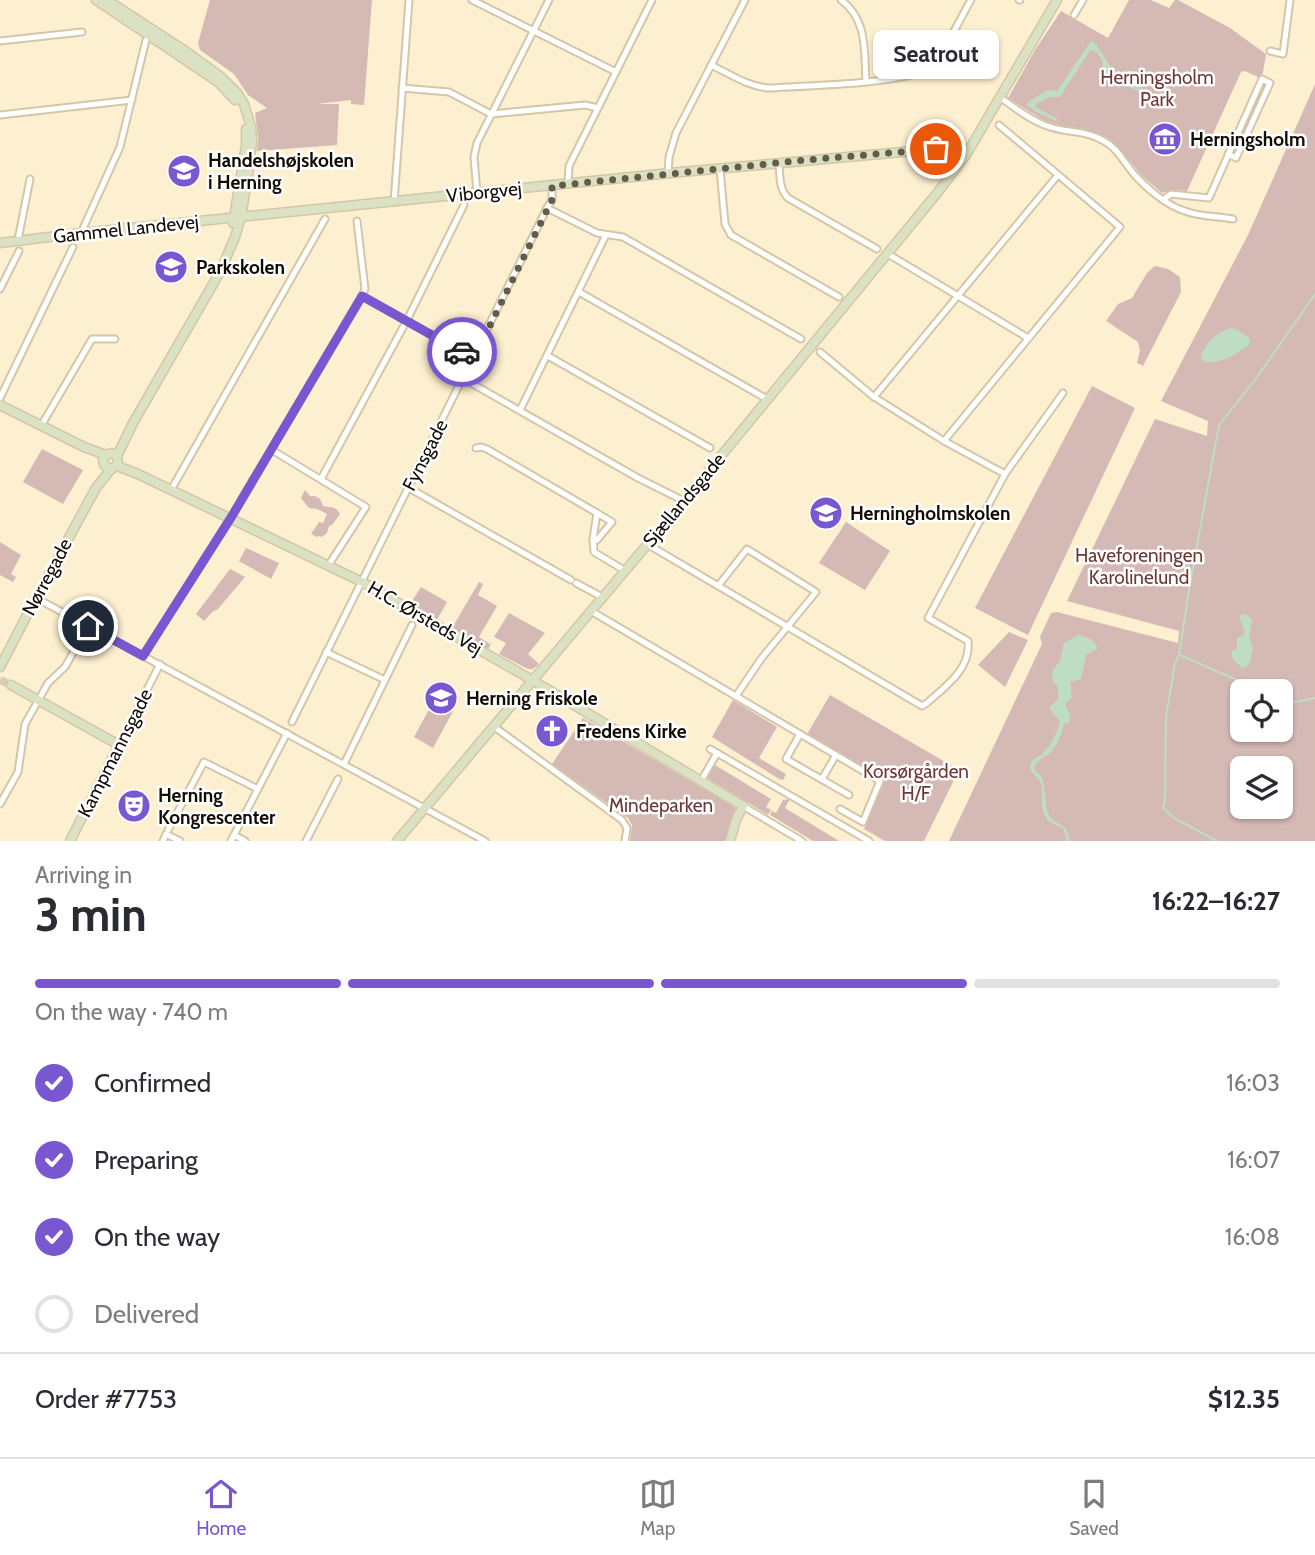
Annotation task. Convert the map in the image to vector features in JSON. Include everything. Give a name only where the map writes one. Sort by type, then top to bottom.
[{"type":"street","points":[[96,0],[218,82],[233,97],[243,116],[246,136],[237,218]]},
{"type":"street","points":[[107,0],[184,50],[221,77],[237,94],[248,115],[252,141],[248,174],[237,218]]},
{"type":"street","points":[[394,202],[409,0]]},
{"type":"street","points":[[472,0],[616,72]]},
{"type":"street","points":[[477,193],[474,157],[477,143],[549,0]]},
{"type":"street","points":[[568,184],[569,166],[652,0]]},
{"type":"street","points":[[668,174],[669,157],[676,133],[745,0]]},
{"type":"street","points":[[841,0],[856,14],[860,23],[866,81]]},
{"type":"street","points":[[711,65],[757,87],[768,88],[916,75],[927,69],[936,59],[971,0]]},
{"type":"street","points":[[966,155],[1058,0]]},
{"type":"street","points":[[1074,15],[1083,0]]},
{"type":"street","points":[[1270,51],[1283,54],[1290,0]]},
{"type":"street","points":[[0,41],[82,32]]},
{"type":"street","points":[[81,233],[120,147],[146,40]]},
{"type":"street","points":[[1163,200],[1171,194],[1209,198],[1228,154],[1262,79],[1270,83],[1237,158],[1228,154]]},
{"type":"street","points":[[402,88],[449,92],[492,114],[585,105],[598,108]]},
{"type":"street","points":[[1001,98],[1048,127],[1085,133],[1108,142],[1135,175],[1163,200],[1185,211],[1233,219]]},
{"type":"street","points":[[0,116],[132,100]]},
{"type":"street","points":[[944,441],[1120,227],[999,125]]},
{"type":"street","name":"Viborgvej","points":[[237,218],[946,148],[966,155]]},
{"type":"street","name":"Sjællandsgade","points":[[397,841],[684,501],[966,155]]},
{"type":"street","points":[[779,164],[781,187],[788,198],[877,249]]},
{"type":"street","points":[[720,169],[725,225],[731,235],[839,297]]},
{"type":"street","points":[[874,397],[1058,175]]},
{"type":"street","points":[[18,240],[30,180]]},
{"type":"street","name":"Fynsgade","points":[[292,722],[552,200],[552,186]]},
{"type":"street","points":[[321,479],[407,320],[464,205]]},
{"type":"street","points":[[547,208],[597,233],[623,237],[802,339]]},
{"type":"street","name":"Gammel Landevej","points":[[0,243],[237,218]]},
{"type":"street","name":"Nørregade","points":[[0,667],[111,461],[212,287],[229,252],[237,218]]},
{"type":"street","points":[[171,490],[325,219]]},
{"type":"street","points":[[143,656],[272,450],[362,296],[365,289],[357,220]]},
{"type":"street","points":[[520,411],[606,235]]},
{"type":"street","points":[[0,398],[73,247]]},
{"type":"street","points":[[0,289],[19,251]]},
{"type":"street","points":[[888,254],[1028,338]]},
{"type":"street","points":[[579,292],[767,399]]},
{"type":"street","points":[[362,296],[474,358]]},
{"type":"street","points":[[41,426],[92,339],[115,339]]},
{"type":"street","points":[[820,352],[874,397],[944,441],[1005,474]]},
{"type":"street","points":[[548,356],[710,448]]},
{"type":"street","points":[[464,379],[638,478],[684,501]]},
{"type":"street","points":[[647,544],[922,706],[957,676],[965,662],[969,646],[968,641],[928,618],[1005,474],[1063,393]]},
{"type":"street","name":"H.C. Ørsteds Vej","points":[[0,405],[362,582],[802,841]]},
{"type":"street","points":[[476,448],[487,449],[612,522],[597,540],[593,539]]},
{"type":"street","points":[[272,450],[366,507],[328,566]]},
{"type":"street","points":[[409,488],[601,597]]},
{"type":"street","points":[[597,513],[594,552],[624,570]]},
{"type":"street","points":[[718,586],[747,549],[816,593],[761,659],[736,696]]},
{"type":"street","points":[[36,598],[485,841]]},
{"type":"street","points":[[590,611],[880,781],[863,822],[840,809]]},
{"type":"street","points":[[344,764],[412,625]]},
{"type":"street","points":[[0,804],[18,772],[25,724],[48,683],[71,658],[88,626]]},
{"type":"street","points":[[326,652],[385,680]]},
{"type":"street","name":"Kampmannsgade","points":[[70,841],[160,664]]},
{"type":"street","points":[[11,685],[119,745]]},
{"type":"street","points":[[493,726],[622,820],[627,828],[625,841]]},
{"type":"street","points":[[245,841],[232,838],[287,733]]},
{"type":"street","points":[[800,734],[786,759],[849,794]]},
{"type":"street","points":[[710,749],[869,841]]},
{"type":"street","points":[[701,781],[718,754]]},
{"type":"street","points":[[822,779],[836,755]]},
{"type":"street","points":[[168,830],[204,762],[258,789]]},
{"type":"street","points":[[306,841],[338,779]]},
{"type":"street","points":[[730,841],[743,806]]},
{"type":"street","points":[[850,841],[855,832]]},
{"type":"street","points":[[163,841],[166,834],[176,840]]},
{"type":"green space","points":[[210,0],[372,0],[364,105],[351,104],[351,100],[317,104],[339,104],[337,145],[257,151],[255,113],[267,108],[248,95],[234,74],[200,50],[198,43]]},
{"type":"green space","name":"Herningsholm Park","points":[[1129,0],[1151,0],[1169,8],[1178,0],[1230,28],[1266,54],[1260,78],[1245,71],[1241,72],[1187,191],[1173,190],[1162,193],[1142,176],[1106,137],[1043,120],[1008,98],[1061,11],[1108,38]]},
{"type":"green space","name":"Haveforeningen Karolinelund","points":[[1315,84],[1315,841],[949,841],[1042,644],[1040,637],[1051,613],[1057,612],[1178,643],[1179,631],[1067,601],[1155,419],[1207,436],[1208,421],[1161,401],[1248,235]]},
{"type":"green space","points":[[1155,266],[1168,269],[1180,277],[1181,292],[1143,366],[1137,363],[1140,350],[1138,342],[1106,321],[1118,304],[1132,298],[1147,273]]},
{"type":"green space","points":[[1092,386],[1135,408],[1028,635],[975,608]]},
{"type":"green space","points":[[42,449],[83,470],[63,504],[23,482]]},
{"type":"green space","points":[[305,490],[310,496],[320,499],[323,506],[335,508],[340,514],[322,537],[311,534],[319,522],[323,523],[327,514],[309,508],[301,498]]},
{"type":"green space","points":[[846,522],[890,551],[865,590],[819,563]]},
{"type":"green space","points":[[0,542],[21,555],[11,574],[16,577],[13,582],[0,575]]},
{"type":"green space","points":[[246,548],[279,563],[271,579],[239,561]]},
{"type":"green space","points":[[230,569],[245,577],[204,621],[196,614]]},
{"type":"green space","points":[[479,582],[483,584],[478,595],[497,606],[479,637],[490,644],[492,642],[488,649],[452,628]]},
{"type":"green space","points":[[421,587],[447,602],[437,620],[410,604]]},
{"type":"green space","points":[[509,613],[545,633],[528,654],[539,664],[533,669],[499,654],[506,643],[494,637]]},
{"type":"green space","points":[[1009,632],[1028,640],[1005,687],[978,665]]},
{"type":"green space","name":"Korsørgården H/F","points":[[830,695],[959,770],[924,841],[885,841],[864,829],[883,780],[806,736]]},
{"type":"green space","points":[[449,698],[458,702],[433,748],[414,737],[433,702],[444,707]]},
{"type":"green space","points":[[733,700],[777,727],[759,758],[786,774],[783,780],[712,737]]},
{"type":"green space","name":"Mindeparken","points":[[583,718],[730,804],[737,810],[727,841],[630,841],[632,825],[628,818],[552,764]]},
{"type":"green space","points":[[715,765],[771,799],[766,807],[771,810],[768,815],[707,778]]},
{"type":"green space","points":[[790,799],[785,808],[839,841],[813,841],[770,815],[772,811],[776,813],[783,800]]},
{"type":"shaded area","points":[[1091,41],[1096,44],[1116,75],[1158,97],[1157,100],[1102,72],[1102,60],[1093,50],[1089,52],[1060,97],[1049,97],[1036,104],[1036,107],[1057,119],[1056,121],[1027,105],[1048,90],[1057,91]]},
{"type":"shaded area","points":[[1232,328],[1250,339],[1249,345],[1222,360],[1203,362],[1201,356],[1209,342]]},
{"type":"shaded area","points":[[1246,614],[1252,620],[1249,637],[1253,649],[1249,665],[1242,668],[1233,659],[1231,652],[1237,648],[1237,638],[1245,632],[1239,617]]},
{"type":"shaded area","points":[[1079,635],[1091,639],[1098,648],[1086,655],[1081,679],[1070,682],[1072,698],[1065,704],[1071,717],[1068,724],[1064,723],[1056,746],[1034,769],[1043,779],[1047,812],[1053,820],[1066,828],[1070,841],[1067,841],[1063,828],[1046,817],[1042,808],[1041,784],[1031,771],[1030,765],[1048,748],[1057,731],[1060,722],[1049,708],[1058,699],[1058,686],[1053,682],[1052,671],[1060,661],[1064,643]]},
{"type":"waterway","points":[[1217,841],[1174,818],[1163,808],[1166,717],[1175,663],[1179,655],[1219,425],[1257,377],[1315,294]]},
{"type":"waterway","points":[[1180,655],[1235,679]]},
{"type":"waterway","points":[[1293,702],[1315,698]]},
{"type":"tunnel","points":[[0,680],[11,685]]},
{"type":"way so far","points":[[462,352],[474,358],[552,200],[552,186],[936,149]]},
{"type":"place","name":"Herningsholm","points":[[1165,139]]},
{"type":"place","name":"Seatrout","points":[[936,149]]},
{"type":"place","name":"Handelshøjskolen i Herning","points":[[184,171]]},
{"type":"place","name":"Parkskolen","points":[[171,267]]},
{"type":"place","name":"Herningholmskolen","points":[[826,513]]},
{"type":"place","name":"Herning Friskole","points":[[441,698]]},
{"type":"place","name":"Fredens Kirke","points":[[552,731]]},
{"type":"place","name":"Herning Kongrescenter","points":[[134,806]]},
{"type":"route","points":[[88,626],[143,656],[232,516],[362,296],[462,352]]}]
